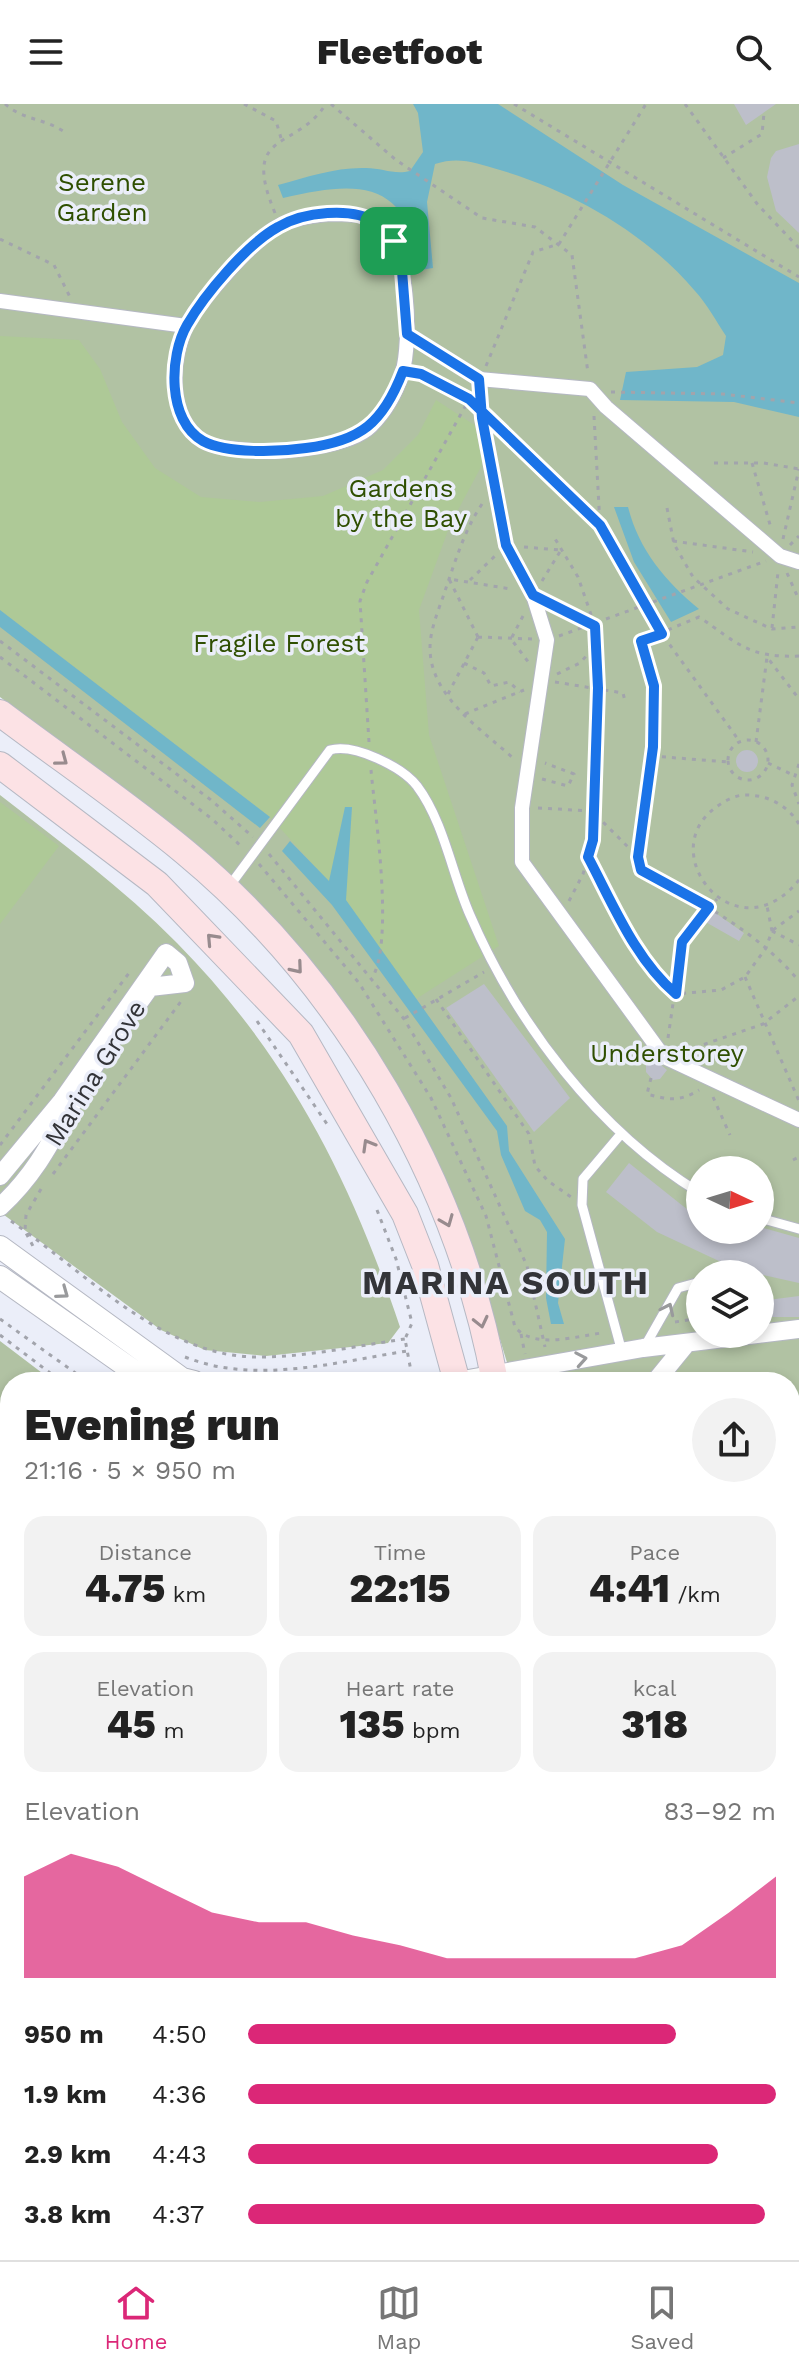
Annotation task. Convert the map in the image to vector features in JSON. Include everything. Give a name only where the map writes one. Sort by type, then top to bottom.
[{"type":"main road","points":[[0,713],[185,853],[264,928],[333,1011],[395,1108],[424,1163],[471,1279],[493,1372]]},
{"type":"main road","points":[[0,765],[157,884],[301,1034],[405,1214],[425,1265],[449,1372]]},
{"type":"street","points":[[361,215],[379,224],[394,241],[402,271],[407,334],[403,371],[393,396],[370,428],[326,445],[257,451],[203,441],[182,421],[177,395],[176,358],[186,326],[223,277],[280,225],[307,216],[361,215]]},
{"type":"street","points":[[0,301],[76,314],[186,326]]},
{"type":"street","points":[[407,334],[479,379],[590,389],[606,407],[780,556],[799,562]]},
{"type":"street","points":[[479,379],[475,404],[506,545],[533,595],[547,640],[522,808],[522,862],[664,1057],[799,1120]]},
{"type":"street","name":"Marina Grove","points":[[0,1176],[62,1101],[166,953],[178,963],[185,983],[150,987],[102,1053],[59,1133],[23,1186],[0,1207]]},
{"type":"street","points":[[0,1247],[172,1372]]},
{"type":"street","points":[[0,1277],[135,1372]]},
{"type":"street","points":[[774,1336],[795,1334]]},
{"type":"street","points":[[519,1372],[643,1348],[686,1344]]},
{"type":"street","points":[[663,1372],[686,1344]]},
{"type":"lane","points":[[225,890],[330,750],[338,748],[370,756],[406,774],[423,796],[459,890],[494,966],[535,1032],[621,1134],[686,1183]]},
{"type":"lane","points":[[621,1134],[583,1179],[582,1205],[622,1352]]},
{"type":"lane","points":[[774,1222],[799,1229]]},
{"type":"lane","points":[[643,1348],[661,1324],[678,1288],[686,1286]]},
{"type":"path","points":[[5,104],[26,118],[44,119],[63,131]]},
{"type":"path","points":[[244,104],[276,121],[281,138]]},
{"type":"path","points":[[280,225],[263,180],[267,157],[281,138],[317,119],[329,104],[396,160],[482,218],[535,227],[559,244]]},
{"type":"path","points":[[514,104],[799,277]]},
{"type":"path","points":[[371,980],[376,972],[381,929],[381,876],[360,601],[367,582],[475,404],[479,379],[533,252],[559,244],[646,104]]},
{"type":"path","points":[[685,104],[758,205],[799,248]]},
{"type":"path","points":[[723,158],[762,134],[764,113]]},
{"type":"path","points":[[0,239],[54,265],[65,281],[76,314]]},
{"type":"path","points":[[403,371],[421,374],[475,404],[600,525],[644,607],[740,742]]},
{"type":"path","points":[[605,391],[723,394],[799,403]]},
{"type":"path","points":[[714,463],[752,463],[799,469]]},
{"type":"path","points":[[752,463],[780,556],[799,600]]},
{"type":"path","points":[[494,487],[470,523],[449,579],[430,648],[435,674],[447,695],[464,714],[528,768],[568,786],[574,774],[528,768]]},
{"type":"path","points":[[667,508],[673,541],[693,577],[728,609],[772,629],[799,627]]},
{"type":"path","points":[[554,537],[578,577],[595,626],[598,688],[593,840],[562,917]]},
{"type":"path","points":[[673,541],[780,556]]},
{"type":"path","points":[[511,639],[561,550]]},
{"type":"path","points":[[772,629],[780,556]]},
{"type":"path","points":[[449,579],[470,580],[533,595],[595,626]]},
{"type":"path","points":[[449,579],[478,637]]},
{"type":"path","points":[[478,637],[547,640],[684,594]]},
{"type":"path","points":[[799,656],[767,657],[750,652],[699,617],[641,641],[654,686],[652,756],[638,857],[641,870],[709,907],[766,948],[799,981]]},
{"type":"path","points":[[447,695],[478,637]]},
{"type":"path","points":[[511,639],[543,681],[623,693],[625,701]]},
{"type":"path","points":[[0,641],[211,800],[261,844],[405,1018],[451,1098],[527,1266],[549,1365]]},
{"type":"path","points":[[464,714],[580,663],[596,644]]},
{"type":"path","points":[[767,657],[799,699]]},
{"type":"path","points":[[756,742],[767,657]]},
{"type":"path","points":[[464,663],[484,673],[491,686],[509,682],[520,692]]},
{"type":"path","points":[[740,742],[756,742],[765,750],[768,763],[762,775],[747,780],[734,775],[728,762],[731,750],[740,742]]},
{"type":"path","points":[[652,756],[728,762]]},
{"type":"path","points":[[768,763],[793,775]]},
{"type":"path","points":[[793,813],[798,803],[792,785],[793,775],[799,764]]},
{"type":"path","points":[[799,824],[793,813],[772,798],[746,794],[727,799],[711,811],[699,827],[694,846],[695,866],[704,884],[718,898],[750,909],[767,906],[787,895],[799,880]]},
{"type":"path","points":[[522,808],[592,811],[638,857]]},
{"type":"path","points":[[588,857],[630,936],[659,979],[676,994],[721,990],[745,977],[766,948],[772,931],[767,906]]},
{"type":"path","points":[[718,898],[682,942],[664,1057],[763,1024],[799,996]]},
{"type":"path","points":[[772,931],[799,911]]},
{"type":"path","points":[[772,931],[799,945]]},
{"type":"path","points":[[0,1145],[136,964]]},
{"type":"path","points":[[405,1018],[494,966]]},
{"type":"path","points":[[745,977],[799,1101]]},
{"type":"path","points":[[37,1254],[25,1231],[30,1205],[185,997]]},
{"type":"path","points":[[436,999],[529,1134],[535,1166],[548,1181],[582,1205]]},
{"type":"path","points":[[252,1014],[333,1133]]},
{"type":"path","points":[[651,1078],[647,1094],[674,1101],[711,1080]]},
{"type":"path","points":[[714,1098],[730,1135]]},
{"type":"path","points":[[793,1160],[799,1157]]},
{"type":"path","points":[[375,1204],[396,1259],[412,1323],[405,1339],[411,1372]]},
{"type":"path","points":[[0,1213],[150,1323],[187,1341],[223,1353],[270,1356],[405,1339]]},
{"type":"path","points":[[0,1319],[74,1372]]},
{"type":"path","points":[[667,1323],[686,1320]]},
{"type":"path","points":[[543,1340],[607,1332]]},
{"type":"path","points":[[0,1335],[49,1372]]},
{"type":"path","points":[[175,1353],[194,1360],[250,1370],[294,1368],[407,1351]]},
{"type":"green space","name":"Gardens by the Bay","points":[[0,104],[799,104],[799,1372],[510,1372],[476,1261],[342,1005],[116,784],[0,697]]},
{"type":"green space","name":"Fragile Forest","points":[[0,336],[79,340],[100,369],[122,422],[155,468],[201,497],[260,502],[323,496],[383,470],[418,435],[436,400],[479,428],[482,465],[450,525],[419,610],[429,735],[499,946],[416,999],[345,900],[352,808],[345,807],[329,882],[270,817],[0,610]]},
{"type":"green space","points":[[0,795],[135,903],[177,943],[252,1030],[311,1122],[360,1220],[400,1327],[388,1343],[266,1356],[205,1350],[161,1330],[0,1212]]},
{"type":"green space","points":[[0,802],[59,846],[0,924]]},
{"type":"green space","points":[[0,1341],[41,1372],[0,1372]]},
{"type":"water","points":[[413,104],[498,104],[623,185],[799,283],[799,417],[734,402],[620,400],[626,372],[697,367],[723,355],[726,336],[699,296],[654,251],[606,217],[554,190],[475,163],[452,161],[435,164],[427,202],[433,268],[420,270],[414,240],[404,218],[391,202],[376,193],[335,189],[283,198],[278,185],[322,173],[355,168],[410,171],[423,152],[418,113]]},
{"type":"water","points":[[614,507],[628,507],[639,537],[655,564],[699,609],[671,622],[634,562]]},
{"type":"water","points":[[0,610],[270,817],[260,828],[0,627]]},
{"type":"water","points":[[345,807],[352,807],[346,900],[507,1126],[509,1151],[565,1239],[558,1303],[564,1324],[551,1324],[546,1298],[547,1232],[540,1220],[525,1211],[501,1155],[497,1131],[332,905],[282,851],[290,841],[329,881]]},
{"type":"building","points":[[734,104],[776,104],[746,125]]},
{"type":"building","points":[[799,144],[799,233],[776,211],[767,177],[771,158],[776,151]]},
{"type":"building","points":[[747,750],[755,753],[758,761],[755,769],[747,772],[739,769],[736,761],[739,753]]},
{"type":"building","points":[[710,909],[744,933],[739,941],[702,920]]},
{"type":"building","points":[[484,984],[570,1098],[534,1132],[446,1008]]},
{"type":"building","points":[[653,1058],[667,1070],[660,1079],[653,1080],[646,1072],[646,1065]]},
{"type":"building","points":[[629,1163],[686,1208],[686,1244],[774,1244],[774,1231],[799,1238],[799,1283],[774,1277],[774,1260],[717,1260],[657,1232],[606,1192]]},
{"type":"building","points":[[799,1296],[799,1317],[774,1317],[774,1299]]},
{"type":"district","name":"MARINA SOUTH","points":[[506,1282]]},
{"type":"route","points":[[394,241],[379,224],[361,215],[307,216],[280,225],[270,232],[223,277],[186,326],[176,358],[177,395],[182,421],[203,441],[221,446],[257,451],[326,445],[370,428],[393,396],[403,371],[421,374],[469,399],[481,409],[600,525],[662,634],[641,641],[654,686],[653,747],[638,857],[641,870],[709,907],[682,942],[676,994],[659,979],[630,936],[588,857],[593,840],[598,688],[595,626],[533,595],[506,545],[482,418],[481,409],[479,379],[407,334],[402,271],[394,241]]},
{"type":"park label","name":"Serene Garden","points":[[102,197]]},
{"type":"park label","name":"Understorey","points":[[667,1053]]}]
